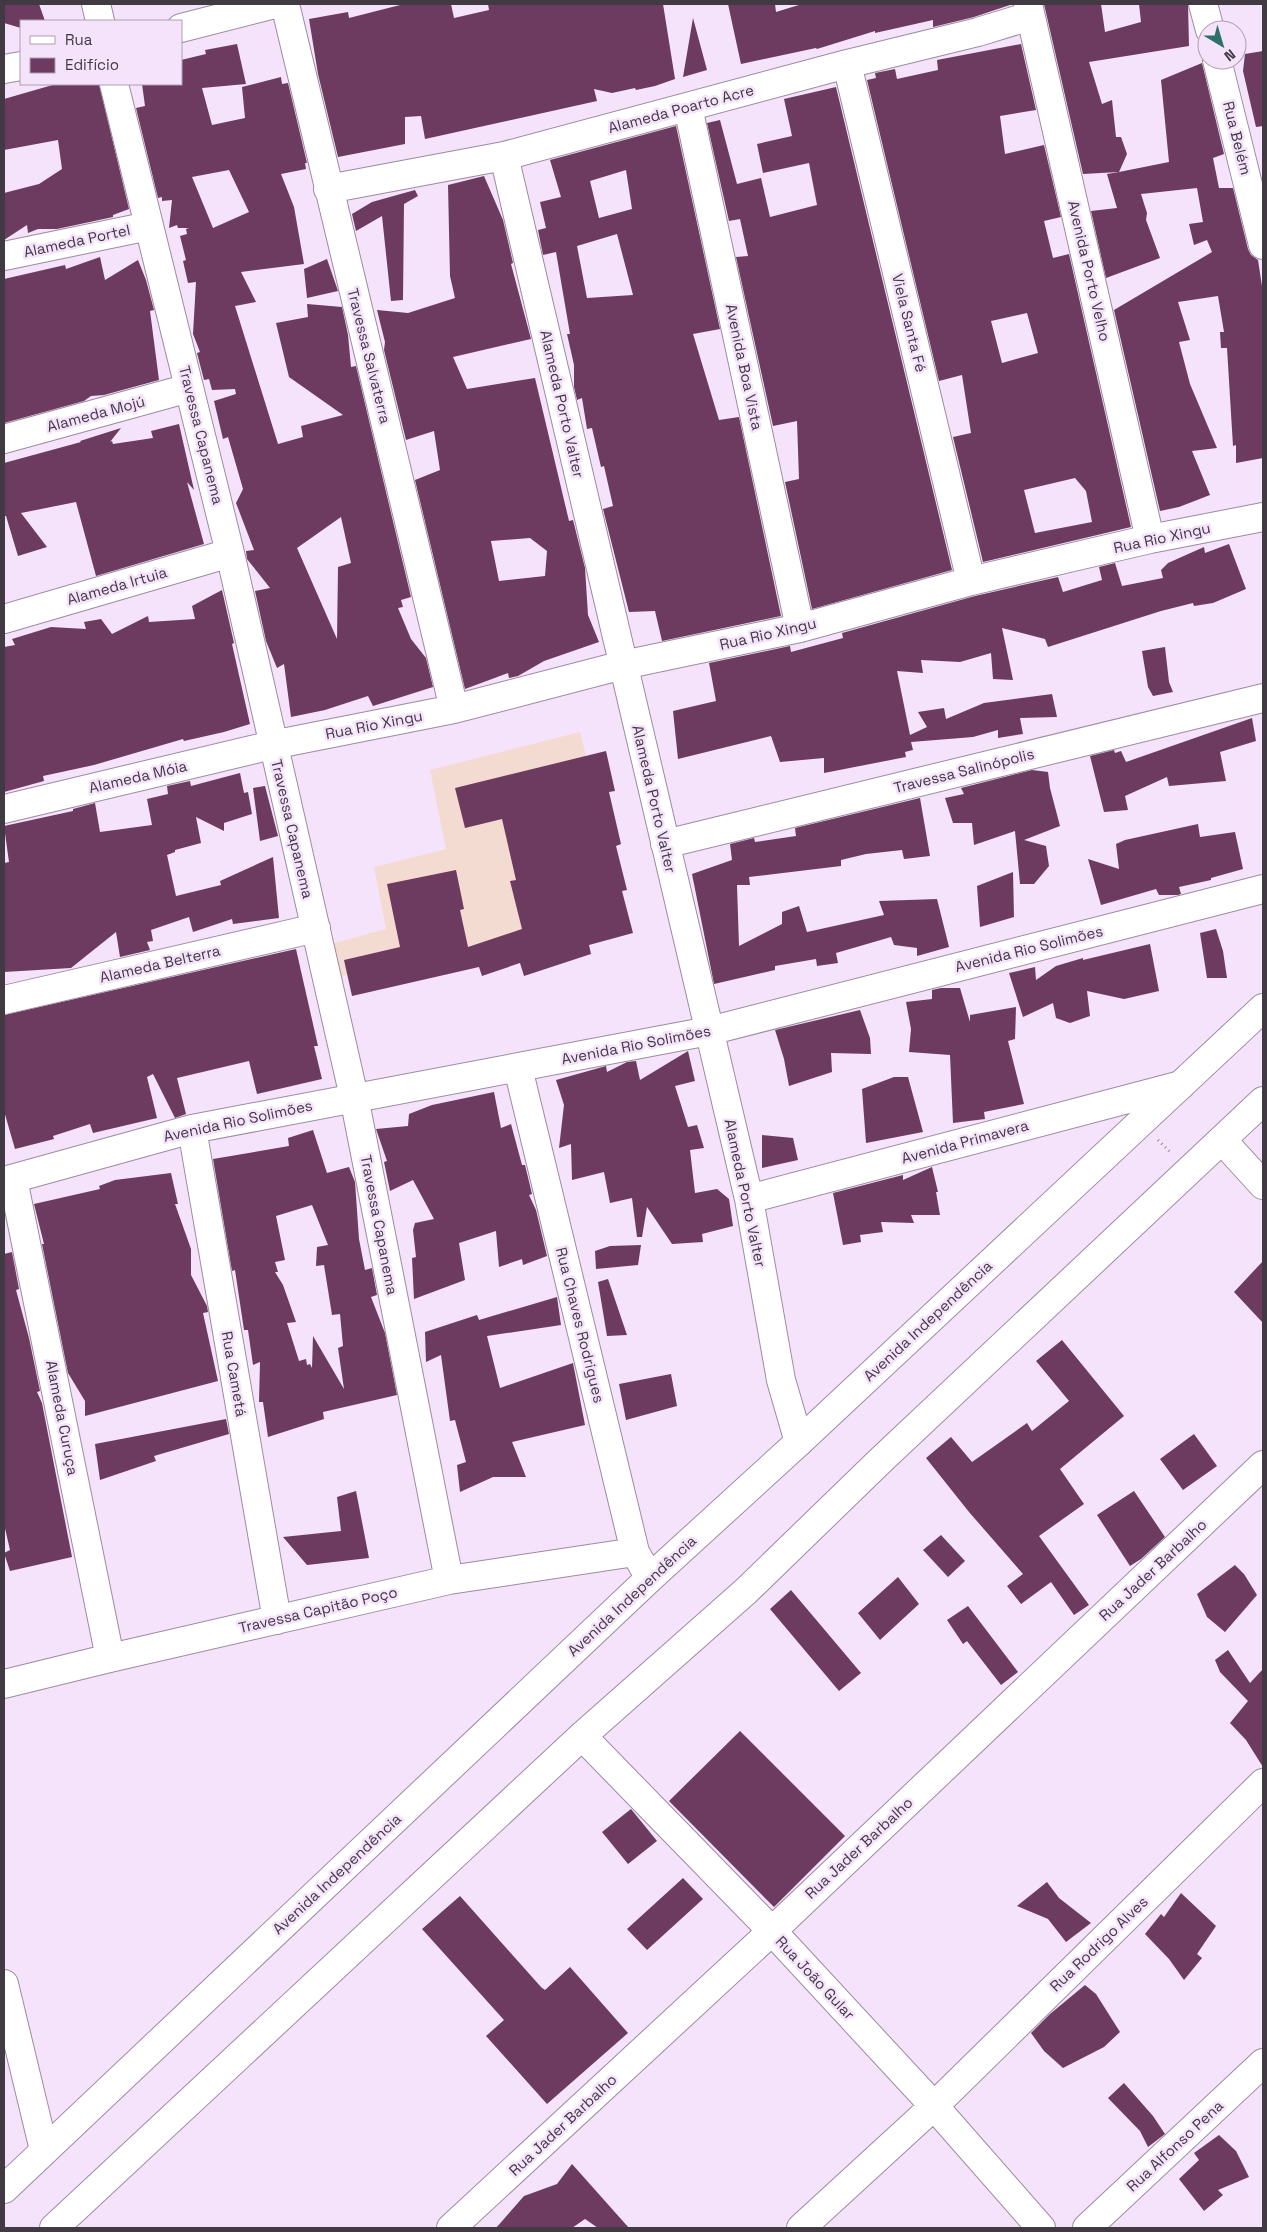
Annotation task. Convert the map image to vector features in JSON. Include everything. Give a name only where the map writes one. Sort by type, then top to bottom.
[{"type":"street","points":[[96,4],[100,20]]},
{"type":"street","points":[[182,28],[276,4]]},
{"type":"street","name":"Travessa Salvaterra","points":[[285,4],[454,709]]},
{"type":"street","points":[[1203,4],[1207,20]]},
{"type":"street","name":"Alameda Poarto Acre","points":[[328,189],[504,156],[847,64],[978,32],[1029,10]]},
{"type":"street","name":"Avenida Porto Velho","points":[[1029,10],[1150,539]]},
{"type":"street","name":"Viela Santa Fé","points":[[847,64],[971,581]]},
{"type":"street","points":[[4,70],[20,66]]},
{"type":"street","name":"Rua Belém","points":[[1219,70],[1263,245]]},
{"type":"street","name":"Travessa Capanema","points":[[114,85],[230,553],[272,745],[354,1097],[449,1580]]},
{"type":"street","name":"Avenida Boa Vista","points":[[688,107],[800,628]]},
{"type":"street","name":"Alameda Porto Valter","points":[[504,156],[749,1199],[781,1380],[799,1442]]},
{"type":"street","name":"Alameda Portel","points":[[4,256],[149,226]]},
{"type":"street","name":"Alameda Mojú","points":[[4,439],[189,388]]},
{"type":"street","name":"Rua Rio Xingu","points":[[272,745],[454,709],[623,665],[800,628],[971,581],[1150,539],[1263,517]]},
{"type":"street","name":"Alameda Irtuia","points":[[4,619],[230,553]]},
{"type":"street","name":"Travessa Salinópolis","points":[[665,844],[1263,698]]},
{"type":"street","name":"Alameda Móia","points":[[4,809],[272,745]]},
{"type":"street","name":"Avenida Rio Solimões","points":[[9,1180],[192,1129],[709,1031],[1263,889]]},
{"type":"street","name":"Alameda Belterra","points":[[4,1000],[316,928]]},
{"type":"street","name":"Avenida Independência","points":[[4,2189],[650,1578],[799,1442],[1263,1008]]},
{"type":"street","name":"Rua Chaves Rodrigues","points":[[518,1068],[636,1552],[650,1578]]},
{"type":"street","name":"Avenida Primavera","points":[[749,1199],[1181,1084]]},
{"type":"street","points":[[54,2228],[582,1736],[746,1591],[1263,1101]]},
{"type":"street","name":"Rua Cametá","points":[[192,1129],[277,1620]]},
{"type":"street","points":[[1222,1140],[1263,1185]]},
{"type":"street","name":"Alameda Curuça","points":[[9,1180],[110,1658]]},
{"type":"street","name":"Rua Jader Barbalho","points":[[451,2228],[772,1931],[1263,1465]]},
{"type":"street","name":"Travessa Capitão Poço","points":[[4,1684],[449,1580],[636,1552]]},
{"type":"street","name":"Rua João Gular","points":[[582,1736],[772,1931],[934,2106],[1040,2228]]},
{"type":"street","name":"Rua Rodrigo Alves","points":[[801,2228],[934,2106],[1263,1783]]},
{"type":"street","points":[[4,1984],[44,2150]]},
{"type":"street","name":"Rua Alfonso Pena","points":[[1087,2228],[1263,2063]]},
{"type":"path","points":[[1140,1121],[1188,1171]]},
{"type":"shaded area","points":[[580,732],[627,921],[514,962],[338,976],[331,944],[386,929],[374,867],[446,849],[430,770]]},
{"type":"building","points":[[4,4],[39,4],[45,20],[20,20],[20,28],[4,23]]},
{"type":"building","points":[[404,4],[451,4],[454,18],[489,10],[488,4],[663,4],[675,79],[655,86],[612,93],[594,89],[597,101],[425,139],[421,116],[405,117],[405,144],[338,157],[318,74],[309,19],[348,12],[349,18]]},
{"type":"building","points":[[728,4],[775,4],[776,12],[802,4],[1013,4],[974,17],[933,27],[933,20],[875,33],[875,31],[817,49],[741,64]]},
{"type":"building","points":[[1044,4],[1101,4],[1105,32],[1141,22],[1139,4],[1188,4],[1189,46],[1089,62],[1102,104],[1112,100],[1116,137],[1121,137],[1127,154],[1119,172],[1083,174]]},
{"type":"building","points":[[693,18],[707,70],[683,77]]},
{"type":"building","points":[[237,44],[246,84],[202,88],[212,125],[245,118],[242,87],[281,77],[282,84],[288,83],[307,163],[305,163],[306,169],[281,174],[294,207],[304,264],[241,272],[256,302],[235,306],[278,444],[303,437],[301,426],[343,415],[289,377],[276,323],[308,317],[307,304],[342,307],[348,335],[351,367],[356,366],[411,597],[401,600],[403,607],[398,608],[411,639],[426,658],[433,687],[373,706],[368,696],[325,710],[291,717],[284,664],[277,668],[266,641],[255,591],[270,588],[247,559],[246,551],[254,550],[236,503],[243,489],[228,437],[223,439],[214,401],[236,394],[235,389],[212,390],[209,379],[204,380],[197,353],[200,352],[193,334],[196,282],[188,283],[183,261],[186,260],[180,236],[187,234],[186,229],[189,228],[178,228],[177,225],[169,228],[172,200],[162,201],[162,197],[158,198],[136,108],[145,106],[142,85],[182,85],[182,60],[206,54],[205,50]],"holes":[[[229,170],[249,212],[213,228],[192,177]],[[341,517],[351,563],[338,567],[337,639],[297,548]]]},
{"type":"building","points":[[1021,44],[1036,110],[1000,116],[1005,154],[1044,145],[1061,217],[1044,221],[1053,258],[1069,254],[1131,527],[983,562],[953,437],[971,433],[962,375],[939,381],[867,80],[876,78],[875,73],[895,69],[897,79],[938,70],[937,60]],"holes":[[[1027,313],[1038,353],[1002,363],[991,321]],[[1075,478],[1086,491],[1092,522],[1035,533],[1024,490]]]},
{"type":"building","points":[[1263,51],[1263,126],[1256,127],[1243,71],[1247,70],[1247,54]]},
{"type":"building","points":[[1197,65],[1197,70],[1204,70],[1224,154],[1213,158],[1219,188],[1233,188],[1248,249],[1251,255],[1258,260],[1263,293],[1263,458],[1236,463],[1236,445],[1233,446],[1227,348],[1221,348],[1220,332],[1224,332],[1218,296],[1178,302],[1190,340],[1179,342],[1190,384],[1217,448],[1192,451],[1210,495],[1179,507],[1160,511],[1114,310],[1212,252],[1207,240],[1194,245],[1189,224],[1203,222],[1197,188],[1141,194],[1147,213],[1146,220],[1160,258],[1106,278],[1091,211],[1117,208],[1107,174],[1169,162],[1161,80]]},
{"type":"building","points":[[53,85],[99,85],[129,209],[113,215],[113,217],[57,229],[38,229],[28,233],[27,225],[4,240],[4,193],[39,184],[62,169],[58,140],[4,150],[4,99]]},
{"type":"building","points":[[836,87],[952,570],[812,609],[785,482],[799,479],[797,421],[773,426],[736,257],[748,256],[740,219],[729,221],[707,123],[720,120],[737,184],[761,178],[770,217],[817,205],[809,163],[763,173],[757,144],[792,136],[784,99]]},
{"type":"building","points":[[676,126],[720,329],[693,334],[719,420],[739,417],[781,616],[662,641],[655,611],[629,612],[603,509],[613,506],[604,466],[601,467],[592,428],[587,429],[582,398],[577,400],[574,387],[574,365],[567,334],[570,334],[556,252],[543,255],[538,230],[546,228],[540,202],[561,197],[550,160]],"holes":[[[626,170],[632,209],[599,218],[590,181]],[[617,234],[633,295],[587,298],[577,246]]]},
{"type":"building","points":[[484,176],[503,220],[513,263],[511,264],[531,339],[453,357],[467,389],[535,378],[569,521],[573,520],[585,568],[588,615],[599,642],[544,661],[518,676],[509,678],[508,673],[465,689],[415,480],[440,470],[434,431],[406,440],[384,350],[385,342],[377,310],[408,313],[455,298],[450,276],[448,185]],"holes":[[[530,538],[547,551],[545,576],[499,581],[491,541]]]},
{"type":"building","points":[[415,190],[418,196],[404,204],[403,300],[391,301],[382,216],[356,231],[352,214],[372,202]]},
{"type":"building","points":[[100,257],[105,280],[138,260],[146,280],[154,310],[150,311],[159,380],[104,395],[91,396],[84,401],[4,423],[4,279],[65,265],[66,269]]},
{"type":"building","points":[[327,259],[338,291],[307,298],[304,269]]},
{"type":"building","points":[[179,424],[194,490],[187,482],[204,544],[96,576],[76,502],[21,513],[47,547],[18,556],[6,516],[4,516],[4,463],[81,442],[121,428],[110,442],[112,441],[113,444],[153,438],[151,431]]},
{"type":"building","points":[[1229,544],[1246,589],[1213,603],[1194,606],[1193,603],[1161,611],[1048,647],[1045,639],[1002,628],[1013,680],[993,679],[991,653],[960,662],[921,660],[923,673],[897,671],[910,735],[927,727],[918,712],[944,708],[946,719],[984,703],[1052,694],[1057,717],[1020,718],[1023,734],[998,738],[998,730],[973,737],[911,742],[913,750],[905,752],[906,757],[824,773],[824,758],[780,762],[771,736],[678,759],[673,711],[716,701],[709,663],[790,646],[791,652],[843,638],[842,633],[975,596],[1058,577],[1063,592],[1102,580],[1099,567],[1115,563],[1122,586],[1163,578],[1161,570],[1168,563],[1204,547],[1205,553]]},
{"type":"building","points":[[222,590],[250,724],[184,741],[183,739],[94,765],[43,776],[44,781],[4,792],[4,647],[15,645],[12,639],[51,627],[86,629],[84,622],[101,619],[112,634],[148,616],[149,622],[195,619],[192,606]]},
{"type":"building","points":[[1165,647],[1169,682],[1173,692],[1153,696],[1148,687],[1142,651]]},
{"type":"building","points":[[1252,718],[1256,741],[1220,752],[1226,781],[1169,786],[1167,777],[1125,796],[1128,810],[1104,812],[1090,756],[1114,750],[1115,753],[1121,751],[1126,762]]},
{"type":"building","points":[[606,751],[615,791],[609,792],[621,844],[616,846],[627,890],[622,891],[633,933],[589,945],[591,954],[524,976],[520,963],[482,976],[479,967],[352,996],[344,960],[400,947],[387,884],[456,870],[464,909],[460,910],[468,947],[522,929],[510,881],[516,880],[502,819],[465,828],[455,788]]},
{"type":"building","points":[[1032,770],[1048,772],[1050,788],[1060,826],[1024,840],[1046,846],[1049,866],[1034,884],[1020,884],[1015,831],[974,845],[972,823],[953,823],[945,798],[964,794],[961,788]]},
{"type":"building","points":[[240,773],[244,793],[248,792],[252,814],[224,823],[224,831],[196,817],[201,843],[175,850],[175,852],[167,855],[176,896],[221,885],[220,881],[273,857],[279,918],[233,924],[232,919],[193,932],[189,917],[151,930],[153,941],[147,942],[150,950],[120,957],[116,932],[71,968],[4,972],[4,863],[9,862],[4,826],[73,811],[73,809],[95,803],[100,832],[152,825],[147,799],[168,794],[167,786],[190,781],[191,786]]},
{"type":"building","points":[[265,786],[278,836],[260,841],[253,788]]},
{"type":"building","points":[[920,798],[930,856],[904,859],[902,850],[866,854],[841,860],[841,866],[749,877],[750,885],[737,885],[739,946],[782,924],[782,912],[799,906],[807,932],[884,915],[879,901],[937,899],[949,947],[917,956],[917,948],[894,945],[891,937],[836,953],[838,963],[817,966],[816,959],[775,966],[775,970],[714,984],[692,874],[732,860],[730,844],[754,838],[755,842],[796,836],[795,828]]},
{"type":"building","points":[[1198,824],[1200,837],[1235,832],[1243,869],[1211,878],[1211,880],[1179,887],[1181,894],[1178,895],[1159,895],[1156,889],[1101,905],[1088,859],[1119,869],[1116,844],[1125,840]]},
{"type":"building","points":[[1013,872],[1014,917],[980,927],[977,886]]},
{"type":"building","points":[[1216,929],[1223,951],[1227,978],[1207,978],[1200,933]]},
{"type":"building","points":[[1150,944],[1159,991],[1124,999],[1087,991],[1090,1016],[1070,1023],[1056,1018],[1053,1003],[1023,1017],[1009,973],[1035,967],[1036,980],[1056,966],[1083,958],[1083,960]]},
{"type":"building","points":[[296,949],[318,1046],[314,1046],[322,1079],[257,1094],[249,1061],[177,1078],[186,1114],[175,1118],[153,1074],[147,1077],[157,1118],[93,1133],[90,1124],[53,1136],[54,1139],[15,1149],[4,1111],[4,1015]]},
{"type":"building","points":[[960,988],[970,1022],[970,1015],[1016,1007],[1015,1039],[1008,1041],[1024,1104],[984,1112],[985,1119],[953,1123],[950,1055],[909,1052],[911,1029],[906,1002],[932,999],[932,990]]},
{"type":"building","points":[[860,1010],[870,1038],[871,1054],[831,1053],[832,1072],[789,1086],[784,1059],[775,1030]]},
{"type":"building","points":[[688,1051],[695,1081],[675,1086],[688,1127],[697,1125],[704,1148],[690,1150],[695,1193],[717,1189],[729,1199],[733,1226],[702,1234],[703,1242],[672,1244],[647,1207],[642,1237],[637,1237],[632,1198],[610,1203],[604,1172],[572,1180],[571,1144],[559,1148],[564,1105],[556,1080],[606,1066],[607,1072],[627,1062],[636,1061],[640,1080]]},
{"type":"building","points":[[894,1077],[908,1077],[923,1132],[866,1143],[862,1089]]},
{"type":"building","points":[[494,1092],[501,1128],[511,1124],[522,1165],[525,1165],[532,1194],[529,1195],[536,1210],[547,1256],[523,1265],[522,1259],[499,1267],[496,1231],[459,1243],[465,1280],[414,1299],[412,1258],[416,1257],[413,1230],[415,1223],[434,1219],[413,1180],[390,1191],[384,1162],[387,1161],[376,1129],[408,1126],[409,1114],[432,1105]]},
{"type":"building","points":[[313,1130],[327,1173],[349,1167],[355,1182],[359,1239],[365,1270],[372,1268],[377,1295],[371,1297],[385,1333],[397,1395],[323,1412],[324,1419],[268,1437],[263,1402],[259,1402],[260,1362],[253,1365],[248,1330],[244,1330],[235,1270],[232,1271],[213,1159],[289,1146],[288,1138]],"holes":[[[312,1205],[328,1245],[317,1247],[316,1266],[324,1265],[332,1315],[340,1314],[343,1346],[338,1348],[344,1389],[313,1336],[312,1368],[310,1364],[307,1365],[306,1359],[299,1361],[287,1323],[296,1322],[283,1285],[275,1272],[278,1272],[275,1262],[285,1260],[276,1216]]]},
{"type":"building","points":[[762,1135],[793,1138],[798,1160],[762,1168]]},
{"type":"building","points":[[932,1167],[938,1192],[936,1192],[940,1215],[911,1215],[914,1223],[881,1222],[883,1232],[860,1235],[861,1242],[843,1245],[833,1193],[903,1175],[903,1180]]},
{"type":"building","points":[[171,1173],[178,1204],[175,1204],[191,1249],[191,1275],[207,1306],[208,1312],[203,1313],[218,1381],[85,1416],[85,1401],[68,1373],[42,1244],[44,1244],[34,1204],[100,1189],[99,1186],[115,1180]]},
{"type":"building","points":[[641,1245],[638,1265],[596,1269],[595,1251],[610,1246]]},
{"type":"building","points":[[12,1252],[19,1289],[16,1290],[29,1338],[40,1391],[37,1392],[42,1403],[72,1557],[10,1571],[4,1553],[10,1550],[4,1524],[4,1254]]},
{"type":"building","points":[[1263,1261],[1263,1323],[1234,1292]]},
{"type":"building","points":[[608,1279],[627,1335],[607,1336],[598,1282]]},
{"type":"building","points":[[557,1297],[561,1325],[487,1336],[500,1388],[573,1363],[585,1425],[512,1442],[526,1477],[493,1477],[460,1492],[457,1465],[466,1462],[455,1420],[450,1421],[441,1355],[426,1362],[425,1332],[477,1315],[479,1320]]},
{"type":"building","points":[[1062,1340],[1124,1416],[1060,1469],[1084,1504],[1039,1536],[1089,1605],[1074,1615],[1051,1582],[1021,1604],[1007,1586],[1023,1574],[969,1512],[926,1458],[951,1437],[972,1462],[1027,1423],[1032,1431],[1069,1401],[1036,1361]]},
{"type":"building","points":[[671,1374],[677,1406],[626,1420],[619,1384]]},
{"type":"building","points":[[226,1419],[229,1434],[154,1456],[156,1461],[100,1480],[95,1444]]},
{"type":"building","points":[[1194,1434],[1217,1466],[1183,1490],[1160,1459]]},
{"type":"building","points":[[356,1491],[369,1558],[307,1565],[283,1537],[341,1531],[337,1497]]},
{"type":"building","points":[[1134,1491],[1165,1537],[1141,1559],[1130,1566],[1097,1515]]},
{"type":"building","points":[[941,1535],[965,1561],[948,1577],[923,1550]]},
{"type":"building","points":[[1235,1565],[1244,1574],[1257,1595],[1225,1632],[1207,1617],[1197,1594]]},
{"type":"building","points":[[898,1577],[919,1604],[880,1640],[858,1613]]},
{"type":"building","points":[[791,1590],[861,1673],[839,1691],[770,1609]]},
{"type":"building","points":[[968,1606],[1018,1672],[1001,1685],[967,1641],[963,1644],[947,1620]]},
{"type":"building","points":[[1228,1650],[1250,1683],[1263,1669],[1263,1767],[1246,1740],[1230,1723],[1248,1701],[1220,1672],[1215,1660]]},
{"type":"building","points":[[740,1731],[845,1836],[774,1907],[669,1801]]},
{"type":"building","points":[[631,1809],[657,1841],[628,1864],[602,1832]]},
{"type":"building","points":[[683,1878],[703,1899],[647,1950],[627,1929]]},
{"type":"building","points":[[1047,1882],[1059,1898],[1091,1923],[1066,1942],[1048,1919],[1017,1906]]},
{"type":"building","points":[[1181,1893],[1216,1926],[1197,1954],[1202,1958],[1184,1980],[1169,1959],[1145,1934],[1161,1914],[1164,1917]]},
{"type":"building","points":[[460,1896],[541,1987],[545,1990],[570,1967],[628,2033],[547,2104],[486,2036],[504,2020],[422,1929]]},
{"type":"building","points":[[1085,1985],[1096,1994],[1120,2032],[1104,2047],[1063,2068],[1044,2051],[1031,2033],[1050,2014]]},
{"type":"building","points":[[1124,2083],[1153,2116],[1165,2134],[1148,2147],[1140,2131],[1108,2098]]},
{"type":"building","points":[[1219,2135],[1236,2151],[1249,2177],[1218,2190],[1223,2195],[1204,2211],[1179,2179],[1199,2160],[1194,2153]]},
{"type":"building","points":[[572,2164],[629,2228],[598,2228],[585,2219],[572,2228],[496,2228],[524,2196],[557,2184]]}]
